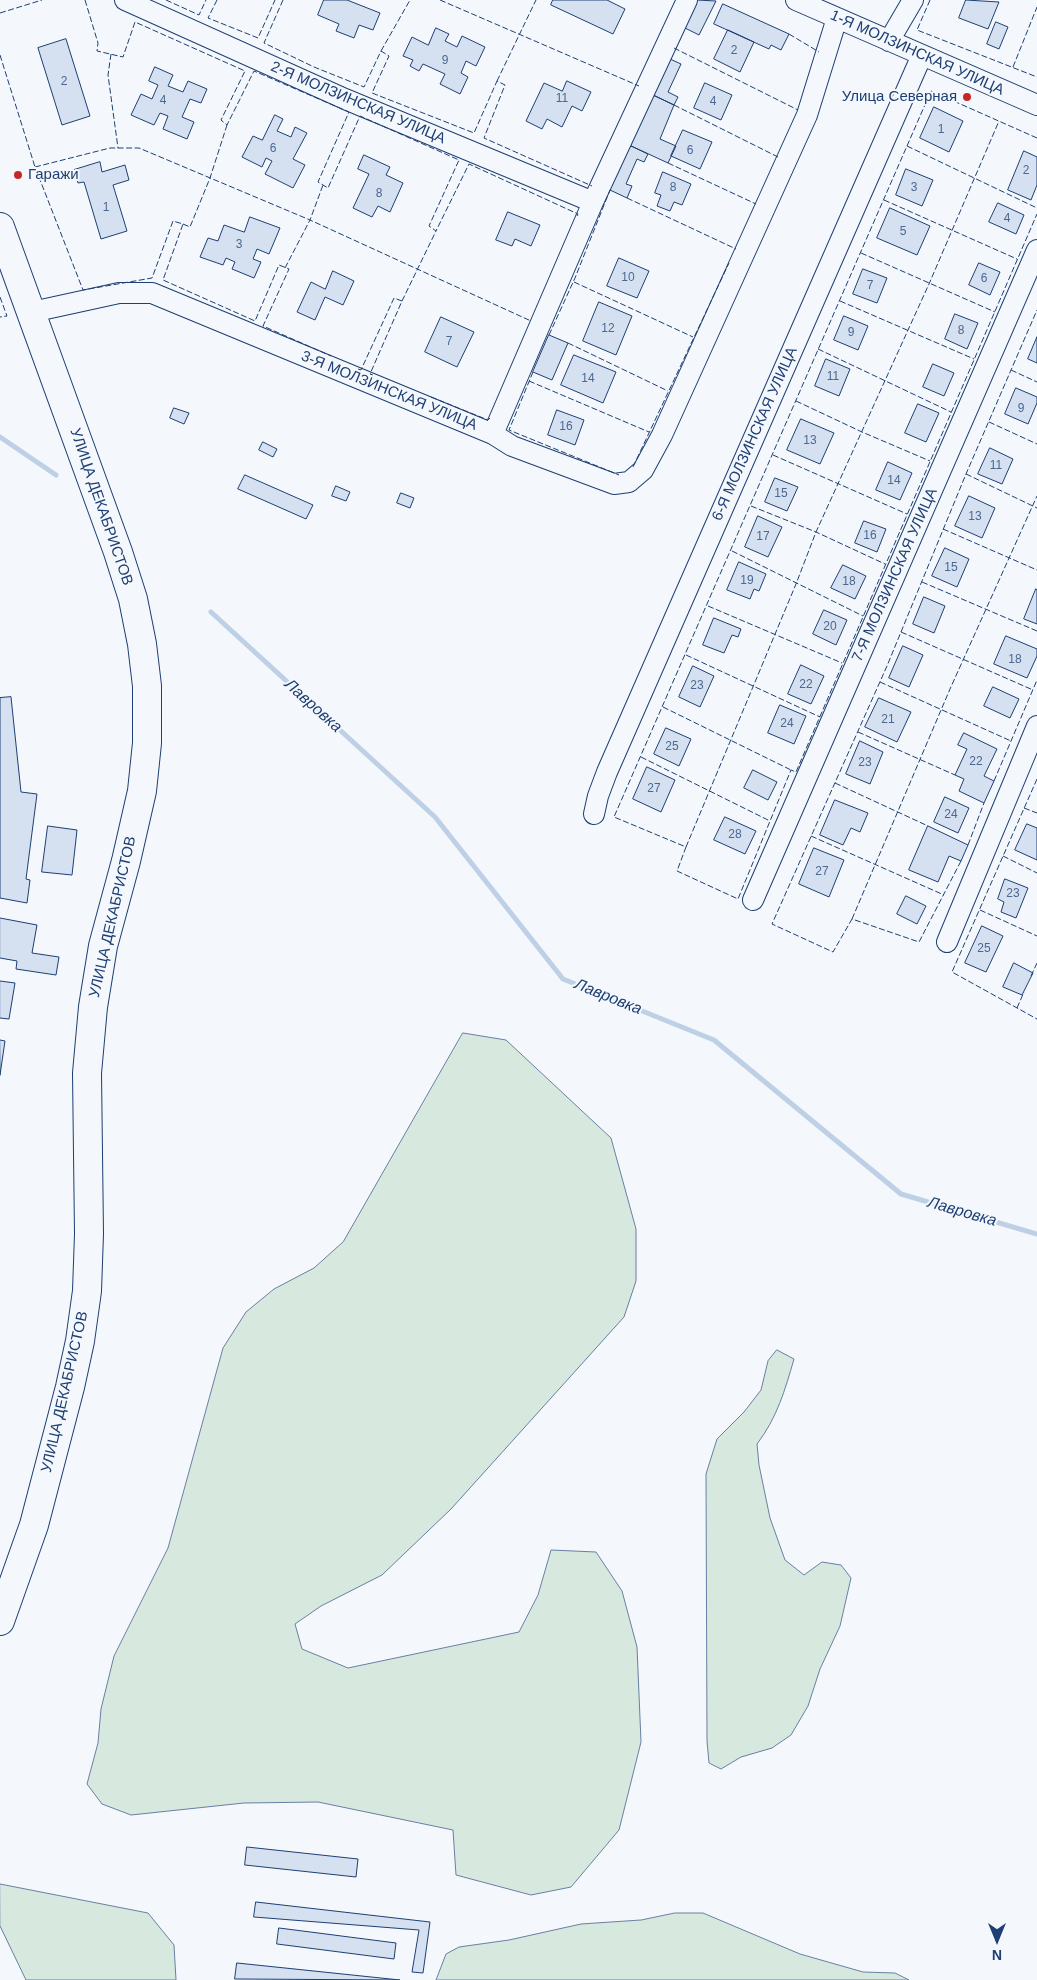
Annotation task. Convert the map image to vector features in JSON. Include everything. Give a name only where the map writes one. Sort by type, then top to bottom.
[{"type":"highway","name":"УЛИЦА ДЕКАБРИСТОВ","points":[[0,227],[118,552],[133,599],[142,644],[147,686],[147,743],[142,791],[104,946],[93,1007],[86,1073],[87,1291],[80,1341],[34,1525],[0,1621]]},
{"type":"street","name":"2-Я МОЛЗИНСКАЯ УЛИЦА","points":[[125,0],[344,99],[593,202]]},
{"type":"street","name":"3-Я МОЛЗИНСКАЯ УЛИЦА","points":[[32,312],[119,293],[152,293],[493,434],[593,202],[687,0]]},
{"type":"street","name":"1-Я МОЛЗИНСКАЯ УЛИЦА","points":[[796,0],[1037,105]]},
{"type":"street","points":[[889,41],[913,0]]},
{"type":"street","points":[[493,434],[512,446],[614,484],[629,482],[643,470],[662,435],[807,115],[837,18]]},
{"type":"street","name":"6-Я МОЛЗИНСКАЯ УЛИЦА","points":[[594,814],[598,796],[610,763],[922,55]]},
{"type":"street","name":"7-Я МОЛЗИНСКАЯ УЛИЦА","points":[[753,900],[1037,250]]},
{"type":"street","points":[[947,942],[1037,726]]},
{"type":"shaded area","points":[[463,1033],[506,1040],[611,1138],[636,1229],[636,1281],[624,1317],[451,1509],[382,1575],[321,1606],[295,1624],[302,1649],[348,1668],[519,1632],[538,1595],[551,1550],[596,1552],[622,1591],[637,1647],[641,1742],[619,1830],[571,1887],[531,1895],[456,1875],[453,1830],[318,1802],[244,1803],[131,1815],[102,1804],[87,1784],[98,1743],[101,1709],[114,1656],[168,1548],[223,1348],[246,1312],[274,1289],[314,1268],[343,1242]]},
{"type":"shaded area","points":[[777,1350],[794,1359],[784,1393],[775,1414],[757,1444],[759,1465],[770,1518],[785,1560],[804,1575],[822,1562],[841,1565],[851,1578],[840,1626],[820,1669],[808,1706],[791,1735],[772,1748],[741,1757],[721,1769],[709,1763],[707,1741],[706,1474],[717,1439],[744,1412],[761,1390],[768,1361]]},
{"type":"shaded area","points":[[0,1884],[148,1913],[174,1945],[176,1980],[26,1980],[0,1926]]},
{"type":"shaded area","points":[[675,1913],[703,1913],[800,1954],[863,1972],[895,1973],[909,1980],[436,1980],[446,1954],[459,1947],[509,1940],[581,1924],[641,1920]]},
{"type":"building","points":[[324,0],[347,0],[380,13],[373,30],[359,25],[354,38],[336,31],[339,24],[318,15]]},
{"type":"building","points":[[553,0],[607,0],[625,9],[613,34],[551,5]]},
{"type":"building","points":[[697,0],[716,1],[699,35],[683,27]]},
{"type":"building","points":[[966,0],[999,2],[988,29],[959,18]]},
{"type":"building","points":[[723,4],[789,34],[781,50],[771,45],[769,49],[714,24]]},
{"type":"building","points":[[996,22],[1008,27],[999,49],[987,44]]},
{"type":"building","points":[[436,28],[449,34],[445,41],[457,47],[462,36],[485,47],[476,66],[466,61],[461,73],[468,77],[460,94],[440,84],[445,74],[423,64],[419,71],[410,66],[413,60],[403,56],[412,37],[428,45]]},
{"type":"building","points":[[728,30],[754,42],[740,72],[714,59]]},
{"type":"building","points":[[66,39],[90,116],[62,125],[38,48]]},
{"type":"building","points":[[670,59],[681,64],[668,92],[678,97],[674,105],[653,95]]},
{"type":"building","points":[[155,67],[173,75],[168,86],[183,92],[188,81],[207,89],[201,103],[190,99],[182,117],[194,122],[187,139],[163,129],[168,116],[160,113],[154,125],[131,115],[141,94],[152,99],[158,85],[149,81]]},
{"type":"building","points":[[567,81],[591,92],[582,111],[572,106],[562,127],[547,119],[542,129],[526,121],[544,83],[562,91]]},
{"type":"building","points":[[705,83],[732,95],[721,120],[694,108]]},
{"type":"building","points":[[653,95],[674,105],[660,139],[676,146],[668,163],[629,145]]},
{"type":"building","points":[[934,107],[963,121],[949,152],[920,138]]},
{"type":"building","points":[[275,115],[283,119],[277,131],[291,137],[295,127],[307,133],[293,159],[305,165],[293,188],[265,174],[272,161],[266,158],[262,167],[242,157],[253,136],[262,140]]},
{"type":"building","points":[[683,130],[712,142],[700,169],[671,156]]},
{"type":"building","points":[[629,145],[648,154],[644,162],[637,159],[626,184],[632,186],[627,198],[610,190]]},
{"type":"building","points":[[1024,151],[1037,157],[1037,185],[1031,200],[1008,190]]},
{"type":"building","points":[[364,155],[390,167],[386,175],[403,183],[390,212],[378,206],[372,217],[353,208],[369,174],[358,169]]},
{"type":"building","points":[[100,162],[102,172],[125,165],[129,180],[113,185],[127,231],[101,239],[84,182],[78,183],[74,170]]},
{"type":"building","points":[[906,169],[933,180],[922,206],[896,195]]},
{"type":"building","points":[[663,172],[691,184],[682,205],[674,202],[670,211],[657,206],[661,195],[655,193]]},
{"type":"building","points":[[998,203],[1024,215],[1016,234],[989,222]]},
{"type":"building","points":[[890,208],[930,226],[917,255],[877,238]]},
{"type":"building","points":[[508,212],[540,225],[531,246],[515,239],[512,246],[496,240]]},
{"type":"building","points":[[250,217],[280,228],[269,254],[257,249],[253,259],[261,262],[254,278],[232,269],[235,262],[226,258],[223,265],[200,257],[208,238],[218,241],[224,225],[244,232]]},
{"type":"building","points":[[619,258],[649,271],[637,298],[607,286]]},
{"type":"building","points":[[979,263],[1000,272],[990,295],[969,285]]},
{"type":"building","points":[[863,269],[887,278],[877,303],[853,294]]},
{"type":"building","points":[[333,271],[354,281],[343,305],[325,297],[315,320],[297,312],[311,282],[325,289]]},
{"type":"building","points":[[599,302],[632,316],[616,355],[583,341]]},
{"type":"building","points":[[955,314],[978,323],[967,349],[945,339]]},
{"type":"building","points":[[844,316],[868,326],[858,350],[834,340]]},
{"type":"building","points":[[441,317],[474,332],[457,367],[425,352]]},
{"type":"building","points":[[549,335],[568,343],[552,380],[533,372]]},
{"type":"building","points":[[1037,337],[1037,363],[1028,359]]},
{"type":"building","points":[[574,355],[616,372],[603,403],[561,385]]},
{"type":"building","points":[[826,359],[850,369],[839,396],[815,386]]},
{"type":"building","points":[[933,364],[954,373],[944,396],[923,387]]},
{"type":"building","points":[[1016,388],[1037,397],[1037,403],[1028,424],[1005,414]]},
{"type":"building","points":[[918,404],[939,413],[926,442],[905,433]]},
{"type":"building","points":[[174,408],[189,413],[184,424],[170,418]]},
{"type":"building","points":[[557,410],[584,420],[575,445],[548,435]]},
{"type":"building","points":[[801,419],[834,433],[820,464],[787,450]]},
{"type":"building","points":[[263,442],[277,449],[273,457],[259,450]]},
{"type":"building","points":[[990,448],[1013,459],[1002,484],[978,474]]},
{"type":"building","points":[[888,462],[912,473],[900,500],[876,490]]},
{"type":"building","points":[[245,475],[313,505],[306,519],[238,489]]},
{"type":"building","points":[[775,478],[798,487],[787,511],[765,502]]},
{"type":"building","points":[[336,486],[350,492],[346,501],[332,496]]},
{"type":"building","points":[[401,493],[414,498],[410,508],[397,503]]},
{"type":"building","points":[[969,496],[995,508],[982,538],[955,526]]},
{"type":"building","points":[[758,516],[782,527],[768,557],[745,547]]},
{"type":"building","points":[[864,521],[886,529],[877,552],[855,543]]},
{"type":"building","points":[[945,548],[969,559],[957,587],[932,576]]},
{"type":"building","points":[[739,562],[766,574],[759,591],[754,589],[750,599],[727,590]]},
{"type":"building","points":[[843,565],[866,576],[855,599],[831,588]]},
{"type":"building","points":[[1037,590],[1037,624],[1024,619]]},
{"type":"building","points":[[924,597],[945,606],[934,633],[913,624]]},
{"type":"building","points":[[824,610],[847,620],[836,645],[813,634]]},
{"type":"building","points":[[714,618],[741,629],[738,637],[732,635],[724,653],[703,645]]},
{"type":"building","points":[[1006,636],[1037,649],[1037,656],[1027,678],[994,664]]},
{"type":"building","points":[[903,646],[923,655],[909,687],[889,678]]},
{"type":"building","points":[[801,665],[824,676],[811,704],[788,694]]},
{"type":"building","points":[[693,666],[714,676],[700,707],[679,697]]},
{"type":"building","points":[[993,687],[1019,699],[1010,718],[984,706]]},
{"type":"building","points":[[11,697],[21,792],[37,794],[26,879],[30,880],[27,903],[0,898],[0,698]]},
{"type":"building","points":[[879,698],[911,712],[897,742],[865,727]]},
{"type":"building","points":[[780,705],[806,716],[794,744],[768,733]]},
{"type":"building","points":[[666,728],[691,739],[679,766],[654,754]]},
{"type":"building","points":[[964,733],[997,749],[984,776],[994,781],[984,803],[959,791],[964,779],[955,775],[967,749],[958,745]]},
{"type":"building","points":[[860,741],[883,752],[870,784],[846,774]]},
{"type":"building","points":[[647,767],[675,780],[661,812],[633,799]]},
{"type":"building","points":[[753,770],[777,782],[768,800],[744,788]]},
{"type":"building","points":[[945,797],[969,808],[958,833],[934,822]]},
{"type":"building","points":[[835,800],[868,813],[860,832],[851,828],[843,845],[820,835]]},
{"type":"building","points":[[725,817],[756,831],[745,854],[714,840]]},
{"type":"building","points":[[1027,824],[1037,828],[1037,860],[1015,850]]},
{"type":"building","points":[[48,826],[77,830],[72,875],[42,872]]},
{"type":"building","points":[[928,826],[968,845],[961,861],[949,856],[938,882],[909,870]]},
{"type":"building","points":[[814,848],[844,860],[829,897],[799,884]]},
{"type":"building","points":[[1005,879],[1028,888],[1016,918],[1001,912],[1004,902],[998,899]]},
{"type":"building","points":[[906,896],[926,906],[917,924],[897,914]]},
{"type":"building","points":[[0,918],[37,925],[32,953],[59,957],[56,975],[16,969],[17,961],[0,958]]},
{"type":"building","points":[[982,926],[1003,936],[986,972],[965,963]]},
{"type":"building","points":[[1014,963],[1033,973],[1022,995],[1003,987]]},
{"type":"building","points":[[0,981],[15,983],[9,1019],[0,1018]]},
{"type":"building","points":[[0,1040],[5,1041],[0,1075]]},
{"type":"building","points":[[247,1847],[358,1859],[356,1877],[245,1865]]},
{"type":"building","points":[[256,1902],[430,1922],[423,1973],[412,1972],[419,1930],[254,1917]]},
{"type":"building","points":[[279,1928],[396,1943],[394,1959],[277,1944]]},
{"type":"building","points":[[237,1963],[400,1980],[235,1979]]},
{"type":"waterway","name":"Лавровка","points":[[0,437],[56,475]]},
{"type":"waterway","name":"Лавровка","points":[[211,612],[435,817],[563,979],[714,1040],[901,1194],[1037,1234]]},
{"type":"fence","points":[[0,13],[42,0]]},
{"type":"fence","points":[[85,0],[98,43],[97,51],[123,57],[135,22],[245,71],[221,120],[227,125],[254,71],[349,112],[318,182],[328,188],[360,116],[459,160],[429,226],[436,231],[469,164],[578,214],[577,216]]},
{"type":"fence","points":[[166,0],[199,15],[206,0]]},
{"type":"fence","points":[[217,0],[208,18],[258,38],[275,0]]},
{"type":"fence","points":[[283,0],[264,43],[314,67],[364,87],[381,51],[389,56],[372,93],[474,133],[497,81],[505,85],[484,138],[592,186]]},
{"type":"fence","points":[[381,51],[410,0]]},
{"type":"fence","points":[[440,0],[639,86]]},
{"type":"fence","points":[[497,81],[536,0]]},
{"type":"fence","points":[[930,0],[917,30],[1037,77]]},
{"type":"fence","points":[[1013,67],[1037,7]]},
{"type":"fence","points":[[789,34],[819,52]]},
{"type":"fence","points":[[674,48],[798,110]]},
{"type":"fence","points":[[111,54],[108,75],[118,148]]},
{"type":"fence","points":[[0,55],[35,167],[83,290],[152,278],[173,221],[183,224],[163,280],[255,321],[279,265],[289,269],[263,326],[331,356]]},
{"type":"fence","points":[[1037,138],[931,91],[614,817],[686,847],[677,871],[738,899],[791,770],[796,772],[1037,214]]},
{"type":"fence","points":[[674,105],[778,157]]},
{"type":"fence","points":[[686,847],[816,532],[929,284],[999,121]]},
{"type":"fence","points":[[183,224],[190,227],[210,178],[227,125]]},
{"type":"fence","points":[[907,146],[1037,208]]},
{"type":"fence","points":[[35,167],[110,148],[139,148],[310,220],[531,321]]},
{"type":"fence","points":[[668,163],[756,204]]},
{"type":"fence","points":[[285,268],[310,220],[323,185]]},
{"type":"fence","points":[[549,335],[575,278],[610,190]]},
{"type":"fence","points":[[627,198],[736,249]]},
{"type":"fence","points":[[884,200],[1017,259]]},
{"type":"fence","points":[[402,301],[436,231]]},
{"type":"fence","points":[[861,253],[995,312]]},
{"type":"fence","points":[[633,467],[729,263]]},
{"type":"fence","points":[[574,282],[693,337]]},
{"type":"fence","points":[[0,297],[7,316],[0,317]]},
{"type":"fence","points":[[358,369],[361,370],[394,298],[402,301],[370,374],[373,375]]},
{"type":"fence","points":[[840,301],[974,359]]},
{"type":"fence","points":[[961,861],[919,942],[852,919],[833,952],[772,924],[887,666],[966,474],[1037,310]]},
{"type":"fence","points":[[568,343],[668,391]]},
{"type":"fence","points":[[818,349],[951,412]]},
{"type":"fence","points":[[1011,370],[1037,382]]},
{"type":"fence","points":[[533,372],[509,430],[619,475]]},
{"type":"fence","points":[[529,381],[649,432]]},
{"type":"fence","points":[[431,397],[488,420],[490,418]]},
{"type":"fence","points":[[796,401],[930,461]]},
{"type":"fence","points":[[989,422],[1037,444]]},
{"type":"fence","points":[[773,455],[907,514]]},
{"type":"fence","points":[[966,474],[1037,508]]},
{"type":"fence","points":[[852,919],[950,689],[1037,496]]},
{"type":"fence","points":[[751,506],[816,532],[885,564]]},
{"type":"fence","points":[[943,529],[1037,570]]},
{"type":"fence","points":[[732,551],[863,616]]},
{"type":"fence","points":[[922,582],[1037,631]]},
{"type":"fence","points":[[708,606],[842,663]]},
{"type":"fence","points":[[901,632],[1033,690]]},
{"type":"fence","points":[[686,655],[820,717]]},
{"type":"fence","points":[[994,781],[1037,680]]},
{"type":"fence","points":[[880,682],[1011,741]]},
{"type":"fence","points":[[663,707],[791,770]]},
{"type":"fence","points":[[858,732],[955,775]]},
{"type":"fence","points":[[641,757],[770,821]]},
{"type":"fence","points":[[1037,779],[952,972],[1037,1019]]},
{"type":"fence","points":[[835,783],[928,826]]},
{"type":"fence","points":[[968,845],[984,803]]},
{"type":"fence","points":[[1024,808],[1037,813]]},
{"type":"fence","points":[[811,836],[944,895]]},
{"type":"fence","points":[[1003,856],[1037,873]]},
{"type":"fence","points":[[980,910],[1037,936]]},
{"type":"fence","points":[[1031,976],[1037,963]]},
{"type":"fence","points":[[1017,1008],[1024,992]]},
{"type":"place","name":"Улица Северная","points":[[967,97]]},
{"type":"place","name":"Гаражи","points":[[18,175]]}]
